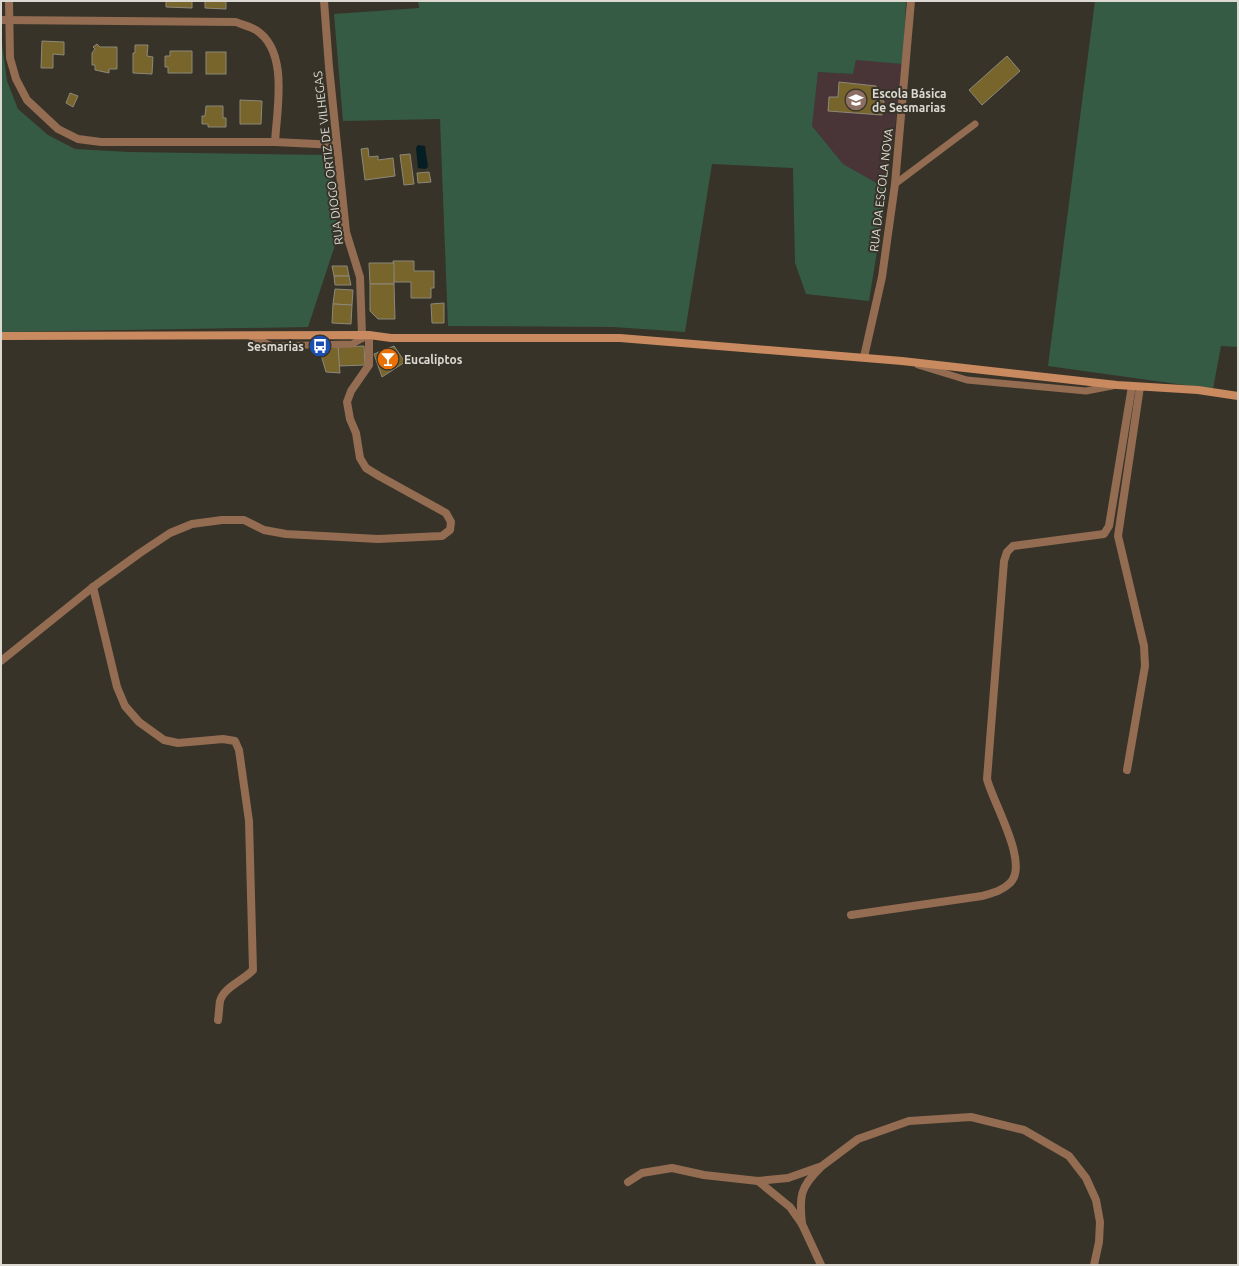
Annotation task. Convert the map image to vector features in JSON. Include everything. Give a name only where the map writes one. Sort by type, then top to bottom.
[{"type":"main road","points":[[1,336],[366,335],[391,338],[620,338],[864,357],[1117,385],[1198,390],[1238,396]]},
{"type":"street","points":[[9,1],[5,20],[10,58],[16,79],[27,100],[58,129],[78,139],[101,142],[276,142],[336,145]]},
{"type":"street","name":"RUA DIOGO ORTIZ DE VILHEGAS","points":[[93,587],[170,533],[192,524],[222,520],[244,520],[264,530],[286,534],[378,538],[442,536],[450,530],[451,522],[446,513],[366,468],[360,458],[356,434],[350,419],[347,402],[351,391],[370,365],[360,277],[346,232],[336,145],[324,1]]},
{"type":"street","name":"RUA DA ESCOLA NOVA","points":[[864,357],[882,277],[895,184],[911,1]]},
{"type":"street","points":[[5,20],[236,22],[256,29],[272,46],[278,68],[276,142]]},
{"type":"street","points":[[1127,770],[1145,666],[1144,646],[1118,536],[1136,386]]},
{"type":"street","points":[[851,915],[982,896],[1000,891],[1011,882],[1017,867],[1015,852],[990,793],[986,779],[1004,561],[1007,552],[1013,546],[1104,534],[1109,526],[1136,386]]},
{"type":"street","points":[[1,662],[93,587],[117,688],[125,706],[138,722],[164,740],[178,742],[223,738],[235,741],[239,750],[249,821],[253,970],[246,978],[226,990],[220,1000],[218,1020]]},
{"type":"street","points":[[802,1224],[800,1201],[809,1178],[822,1166],[858,1139],[909,1121],[971,1117],[1024,1130],[1069,1156],[1086,1178],[1096,1200],[1100,1222],[1099,1242],[1094,1265]]},
{"type":"street","points":[[628,1182],[642,1173],[672,1168],[704,1175],[758,1181],[788,1178],[822,1166]]},
{"type":"street","points":[[758,1181],[790,1207],[802,1224],[821,1265]]},
{"type":"lane","points":[[895,184],[975,124]]},
{"type":"lane","points":[[902,361],[967,380],[1086,391],[1117,385]]},
{"type":"shaded area","name":"Escola Básica de Sesmarias","points":[[856,60],[903,64],[887,189],[843,164],[812,126],[818,72],[853,74]]},
{"type":"green space","points":[[418,1],[906,1],[903,64],[856,60],[853,74],[818,72],[812,126],[843,164],[887,189],[869,301],[806,294],[795,263],[793,168],[712,164],[685,332],[614,327],[448,326],[440,119],[343,121],[334,14],[419,8]]},
{"type":"green space","points":[[1095,1],[1238,1],[1238,347],[1221,346],[1213,389],[1048,366]]},
{"type":"green space","points":[[1,37],[7,81],[18,109],[48,135],[75,149],[129,152],[329,155],[338,236],[308,327],[1,332]]},
{"type":"water","points":[[418,145],[425,146],[428,167],[425,169],[418,168],[416,148]]},
{"type":"building","points":[[166,1],[192,1],[192,8],[166,7]]},
{"type":"building","points":[[205,1],[226,1],[226,9],[205,8]]},
{"type":"building","points":[[42,41],[64,42],[64,55],[53,54],[53,68],[41,68]]},
{"type":"building","points":[[97,44],[100,47],[117,47],[117,69],[109,69],[109,73],[95,70],[95,65],[92,65],[92,53],[95,49],[93,47]]},
{"type":"building","points":[[135,45],[148,45],[147,56],[153,57],[152,74],[133,73],[133,53],[135,53]]},
{"type":"building","points":[[170,51],[192,51],[192,73],[168,73],[168,67],[165,67],[165,56],[170,56]]},
{"type":"building","points":[[206,52],[226,52],[226,74],[206,74]]},
{"type":"building","points":[[1007,56],[1020,71],[982,105],[969,90]]},
{"type":"building","points":[[839,82],[876,86],[875,100],[884,101],[882,115],[828,111],[829,97],[838,97]]},
{"type":"building","points":[[70,93],[78,96],[73,107],[66,103]]},
{"type":"building","points":[[240,100],[262,101],[261,124],[240,124]]},
{"type":"building","points":[[206,106],[223,106],[223,118],[226,118],[226,127],[208,127],[208,124],[202,124],[202,116],[205,116]]},
{"type":"building","points":[[368,148],[369,157],[378,156],[378,160],[393,158],[395,176],[365,180],[361,149]]},
{"type":"building","points":[[410,154],[414,184],[404,185],[400,155]]},
{"type":"building","points":[[429,172],[431,182],[418,183],[417,173]]},
{"type":"building","points":[[393,261],[414,261],[414,271],[434,271],[434,288],[431,288],[431,298],[411,298],[411,282],[394,282]]},
{"type":"building","points":[[369,263],[394,263],[394,284],[370,284]]},
{"type":"building","points":[[332,266],[347,266],[349,276],[334,276]]},
{"type":"building","points":[[334,276],[349,276],[351,285],[335,285]]},
{"type":"building","points":[[370,284],[394,284],[395,319],[378,319],[370,311]]},
{"type":"building","points":[[335,289],[353,290],[352,305],[333,304]]},
{"type":"building","points":[[444,303],[444,323],[432,323],[431,304]]},
{"type":"building","points":[[333,304],[352,305],[351,324],[332,323]]},
{"type":"building","points":[[364,346],[365,365],[339,366],[338,347]]},
{"type":"building","points":[[394,346],[405,362],[382,377],[374,354]]},
{"type":"building","points":[[338,347],[340,373],[326,372],[319,348]]},
{"type":"place","name":"Escola Básica de Sesmarias","points":[[856,100]]},
{"type":"place","name":"Sesmarias","points":[[320,346]]},
{"type":"place","name":"Eucaliptos","points":[[388,359]]}]
